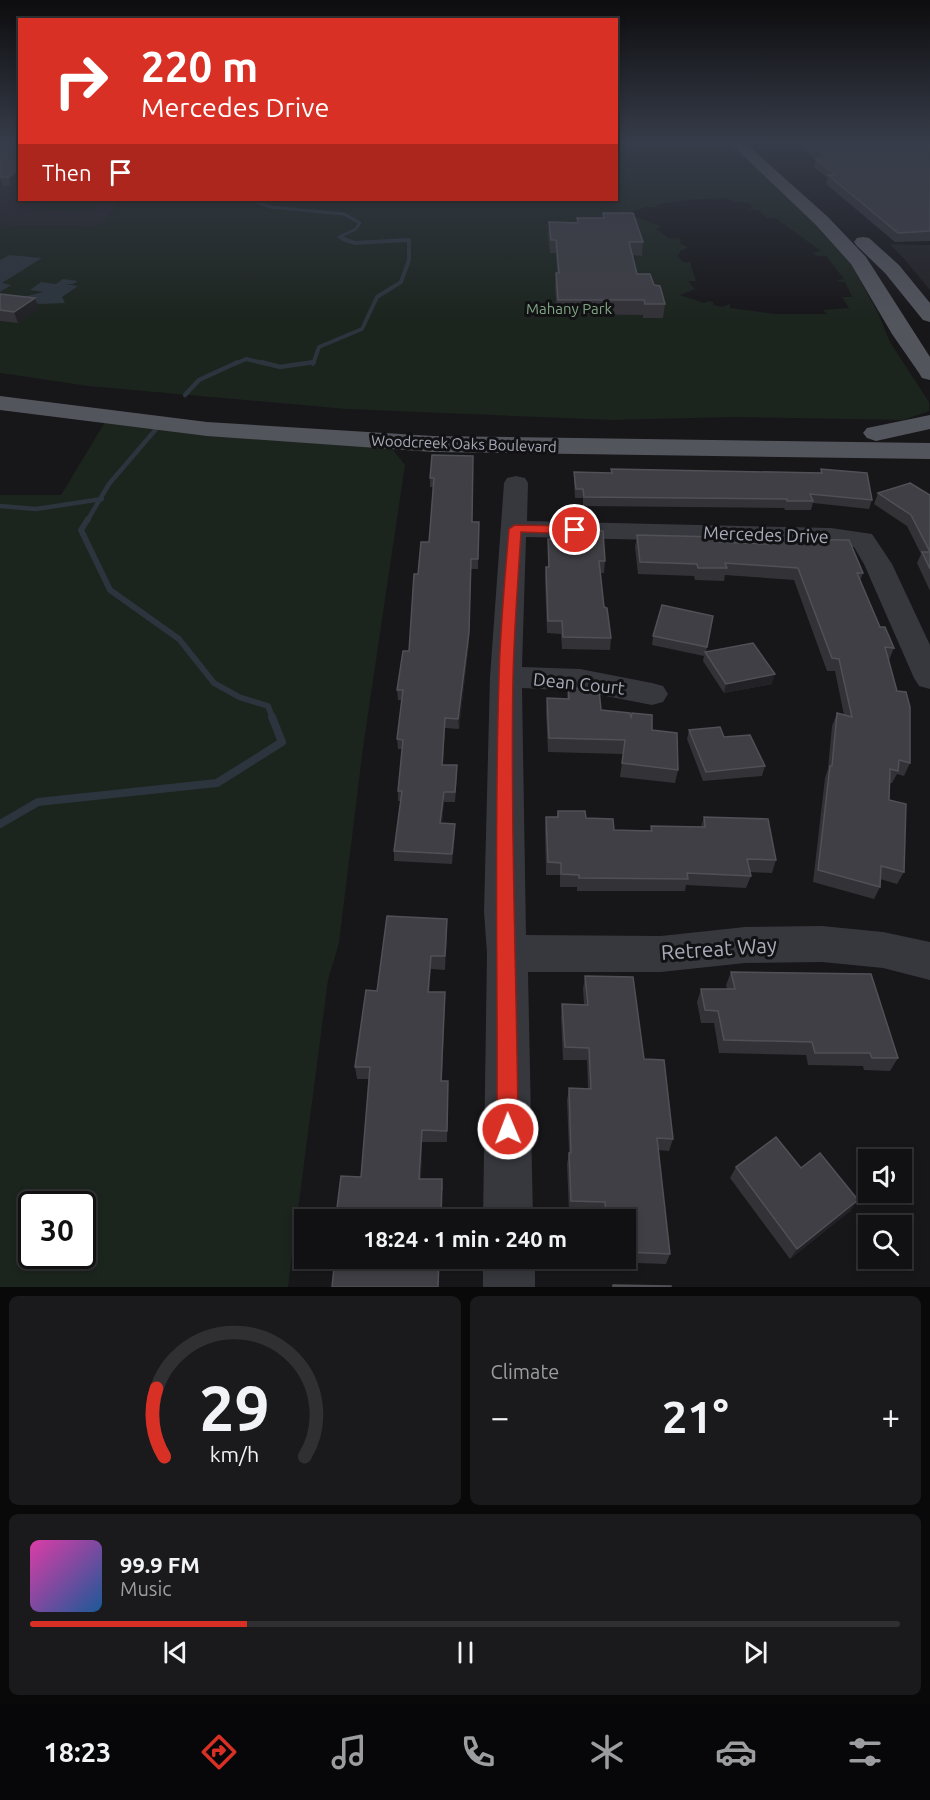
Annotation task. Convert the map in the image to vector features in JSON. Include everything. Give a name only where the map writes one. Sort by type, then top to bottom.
[{"type":"main road","points":[[801,202],[859,261],[878,276],[896,298],[927,312]]},
{"type":"main road","points":[[820,202],[878,254],[927,312]]},
{"type":"main road","points":[[859,261],[930,374]]},
{"type":"main road","name":"Woodcreek Oaks Boulevard","points":[[0,383],[141,401],[326,417],[880,442],[930,452]]},
{"type":"main road","name":"Woodcreek Oaks Boulevard","points":[[0,403],[196,428],[434,444],[880,442],[930,434]]},
{"type":"main road","points":[[880,442],[930,422]]},
{"type":"main road","points":[[880,442],[930,458]]},
{"type":"street","points":[[508,1209],[507,953],[504,912],[506,677],[516,483]]},
{"type":"street","name":"Mercedes Drive","points":[[515,529],[831,536],[863,540],[878,564],[930,678]]},
{"type":"street","name":"Dean Court","points":[[506,677],[580,680],[652,694]]},
{"type":"street","name":"Retreat Way","points":[[507,953],[661,954],[745,945],[822,944],[883,950],[930,961]]},
{"type":"street","points":[[509,1269],[509,1287]]},
{"type":"shaded area","points":[[0,202],[120,202],[99,227],[5,226],[0,231]]},
{"type":"shaded area","points":[[890,244],[930,245],[930,290],[905,260]]},
{"type":"shaded area","points":[[9,255],[42,258],[2,283],[11,285],[0,292],[0,260]]},
{"type":"shaded area","points":[[63,279],[78,281],[65,284],[78,286],[62,297],[65,303],[39,304],[23,297],[43,292],[30,290],[41,282],[56,284]]},
{"type":"green space","points":[[45,202],[99,202],[90,211],[36,210]]},
{"type":"green space","name":"Mahany Park","points":[[120,202],[674,202],[631,212],[636,214],[634,216],[662,227],[656,229],[670,239],[679,238],[680,243],[688,248],[681,250],[678,256],[683,262],[690,262],[696,281],[688,281],[695,289],[680,295],[704,303],[713,302],[713,305],[722,307],[730,304],[730,308],[775,314],[827,314],[823,310],[849,308],[842,297],[852,297],[845,282],[835,281],[844,279],[826,256],[817,256],[813,253],[821,251],[775,218],[767,218],[758,210],[746,210],[753,208],[749,203],[737,202],[795,202],[820,225],[846,255],[878,313],[890,342],[929,402],[929,411],[903,420],[734,417],[612,420],[346,409],[88,386],[0,373],[0,231],[5,226],[99,227]]},
{"type":"green space","points":[[105,422],[390,446],[405,465],[363,748],[339,943],[328,980],[298,1209],[294,1209],[294,1241],[288,1287],[0,1287],[0,495],[61,495]]},
{"type":"building","points":[[861,202],[930,202],[930,231],[898,233]]},
{"type":"building","points":[[603,213],[633,213],[643,242],[629,242],[637,274],[650,274],[654,285],[660,286],[665,304],[645,304],[644,300],[558,300],[556,273],[559,273],[556,240],[551,240],[549,222],[578,223],[577,218],[604,218]]},
{"type":"building","points":[[0,294],[35,298],[14,312],[0,310]]},
{"type":"building","points":[[432,455],[473,456],[472,522],[479,522],[478,559],[471,559],[469,632],[458,719],[445,718],[442,765],[457,765],[455,792],[444,792],[440,823],[455,824],[452,854],[394,851],[402,791],[398,791],[403,740],[397,739],[403,690],[397,690],[403,651],[409,651],[414,574],[418,574],[421,542],[429,542],[434,478],[430,478]]},
{"type":"building","points":[[611,469],[822,473],[821,469],[867,473],[872,500],[810,494],[813,501],[584,497],[583,489],[576,489],[574,472],[612,473]]},
{"type":"building","points":[[910,483],[930,495],[930,552],[911,515],[878,493]]},
{"type":"building","points":[[556,529],[603,531],[605,561],[599,561],[604,607],[607,608],[611,638],[563,637],[562,621],[548,621],[546,567],[549,567],[548,539],[556,539]]},
{"type":"building","points":[[637,535],[716,537],[717,542],[769,544],[767,539],[849,540],[863,573],[857,573],[880,627],[885,627],[894,648],[885,647],[897,691],[906,692],[910,707],[910,763],[899,760],[898,771],[890,769],[889,800],[906,804],[904,872],[881,866],[880,887],[818,870],[837,713],[852,717],[839,659],[832,658],[798,568],[725,563],[727,568],[698,568],[697,564],[640,562]]},
{"type":"building","points":[[922,552],[930,552],[930,569]]},
{"type":"building","points":[[662,605],[713,616],[707,647],[653,636]]},
{"type":"building","points":[[753,643],[775,674],[726,684],[705,652]]},
{"type":"building","points":[[568,688],[599,689],[601,710],[630,713],[631,718],[632,713],[652,715],[652,730],[677,733],[678,770],[622,763],[625,740],[549,738],[547,698],[569,699]]},
{"type":"building","points":[[720,727],[724,737],[750,735],[765,766],[706,772],[689,730]]},
{"type":"building","points":[[558,811],[585,811],[586,818],[613,819],[614,830],[652,831],[651,826],[705,827],[704,817],[768,819],[776,860],[747,859],[751,876],[687,873],[688,879],[579,878],[579,875],[561,874],[561,863],[548,862],[546,817],[558,817]]},
{"type":"building","points":[[387,916],[447,919],[445,956],[431,956],[428,992],[445,992],[441,1081],[448,1081],[447,1131],[422,1130],[419,1179],[442,1179],[441,1209],[337,1208],[341,1176],[361,1177],[370,1067],[355,1067],[366,990],[377,991]]},
{"type":"building","points":[[731,972],[871,974],[898,1058],[872,1058],[870,1053],[815,1053],[812,1042],[724,1040],[718,1011],[705,1010],[701,989],[735,989]]},
{"type":"building","points":[[585,976],[633,977],[644,1059],[664,1060],[673,1139],[657,1138],[670,1254],[636,1252],[636,1209],[605,1209],[605,1202],[571,1201],[569,1088],[591,1089],[589,1048],[565,1047],[562,1004],[588,1005]]},
{"type":"building","points":[[776,1137],[801,1168],[820,1153],[858,1200],[797,1249],[736,1167]]},
{"type":"building","points":[[334,1269],[439,1269],[438,1287],[332,1287]]},
{"type":"building","points":[[613,1285],[671,1286],[671,1287],[613,1287]]},
{"type":"waterway","points":[[257,202],[270,207],[344,214],[360,223],[356,229],[339,237],[347,240]]},
{"type":"waterway","points":[[343,239],[355,243],[409,240]]},
{"type":"waterway","points":[[314,362],[319,347],[362,329],[377,297],[401,282],[409,260],[409,240]]},
{"type":"waterway","points":[[235,364],[246,359],[267,364]]},
{"type":"waterway","points":[[185,395],[199,380],[238,362]]},
{"type":"waterway","points":[[261,362],[280,367],[314,362]]},
{"type":"waterway","points":[[100,499],[109,484],[157,428]]},
{"type":"waterway","points":[[0,506],[36,509],[100,499]]},
{"type":"waterway","points":[[87,521],[100,499]]},
{"type":"waterway","points":[[88,519],[81,530],[110,590],[179,639],[214,683],[239,697],[268,706],[273,719]]},
{"type":"waterway","points":[[0,824],[38,802],[217,783],[282,742],[272,717]]},
{"type":"route","points":[[508,1129],[507,953],[504,912],[506,655],[515,529],[575,530]]}]
